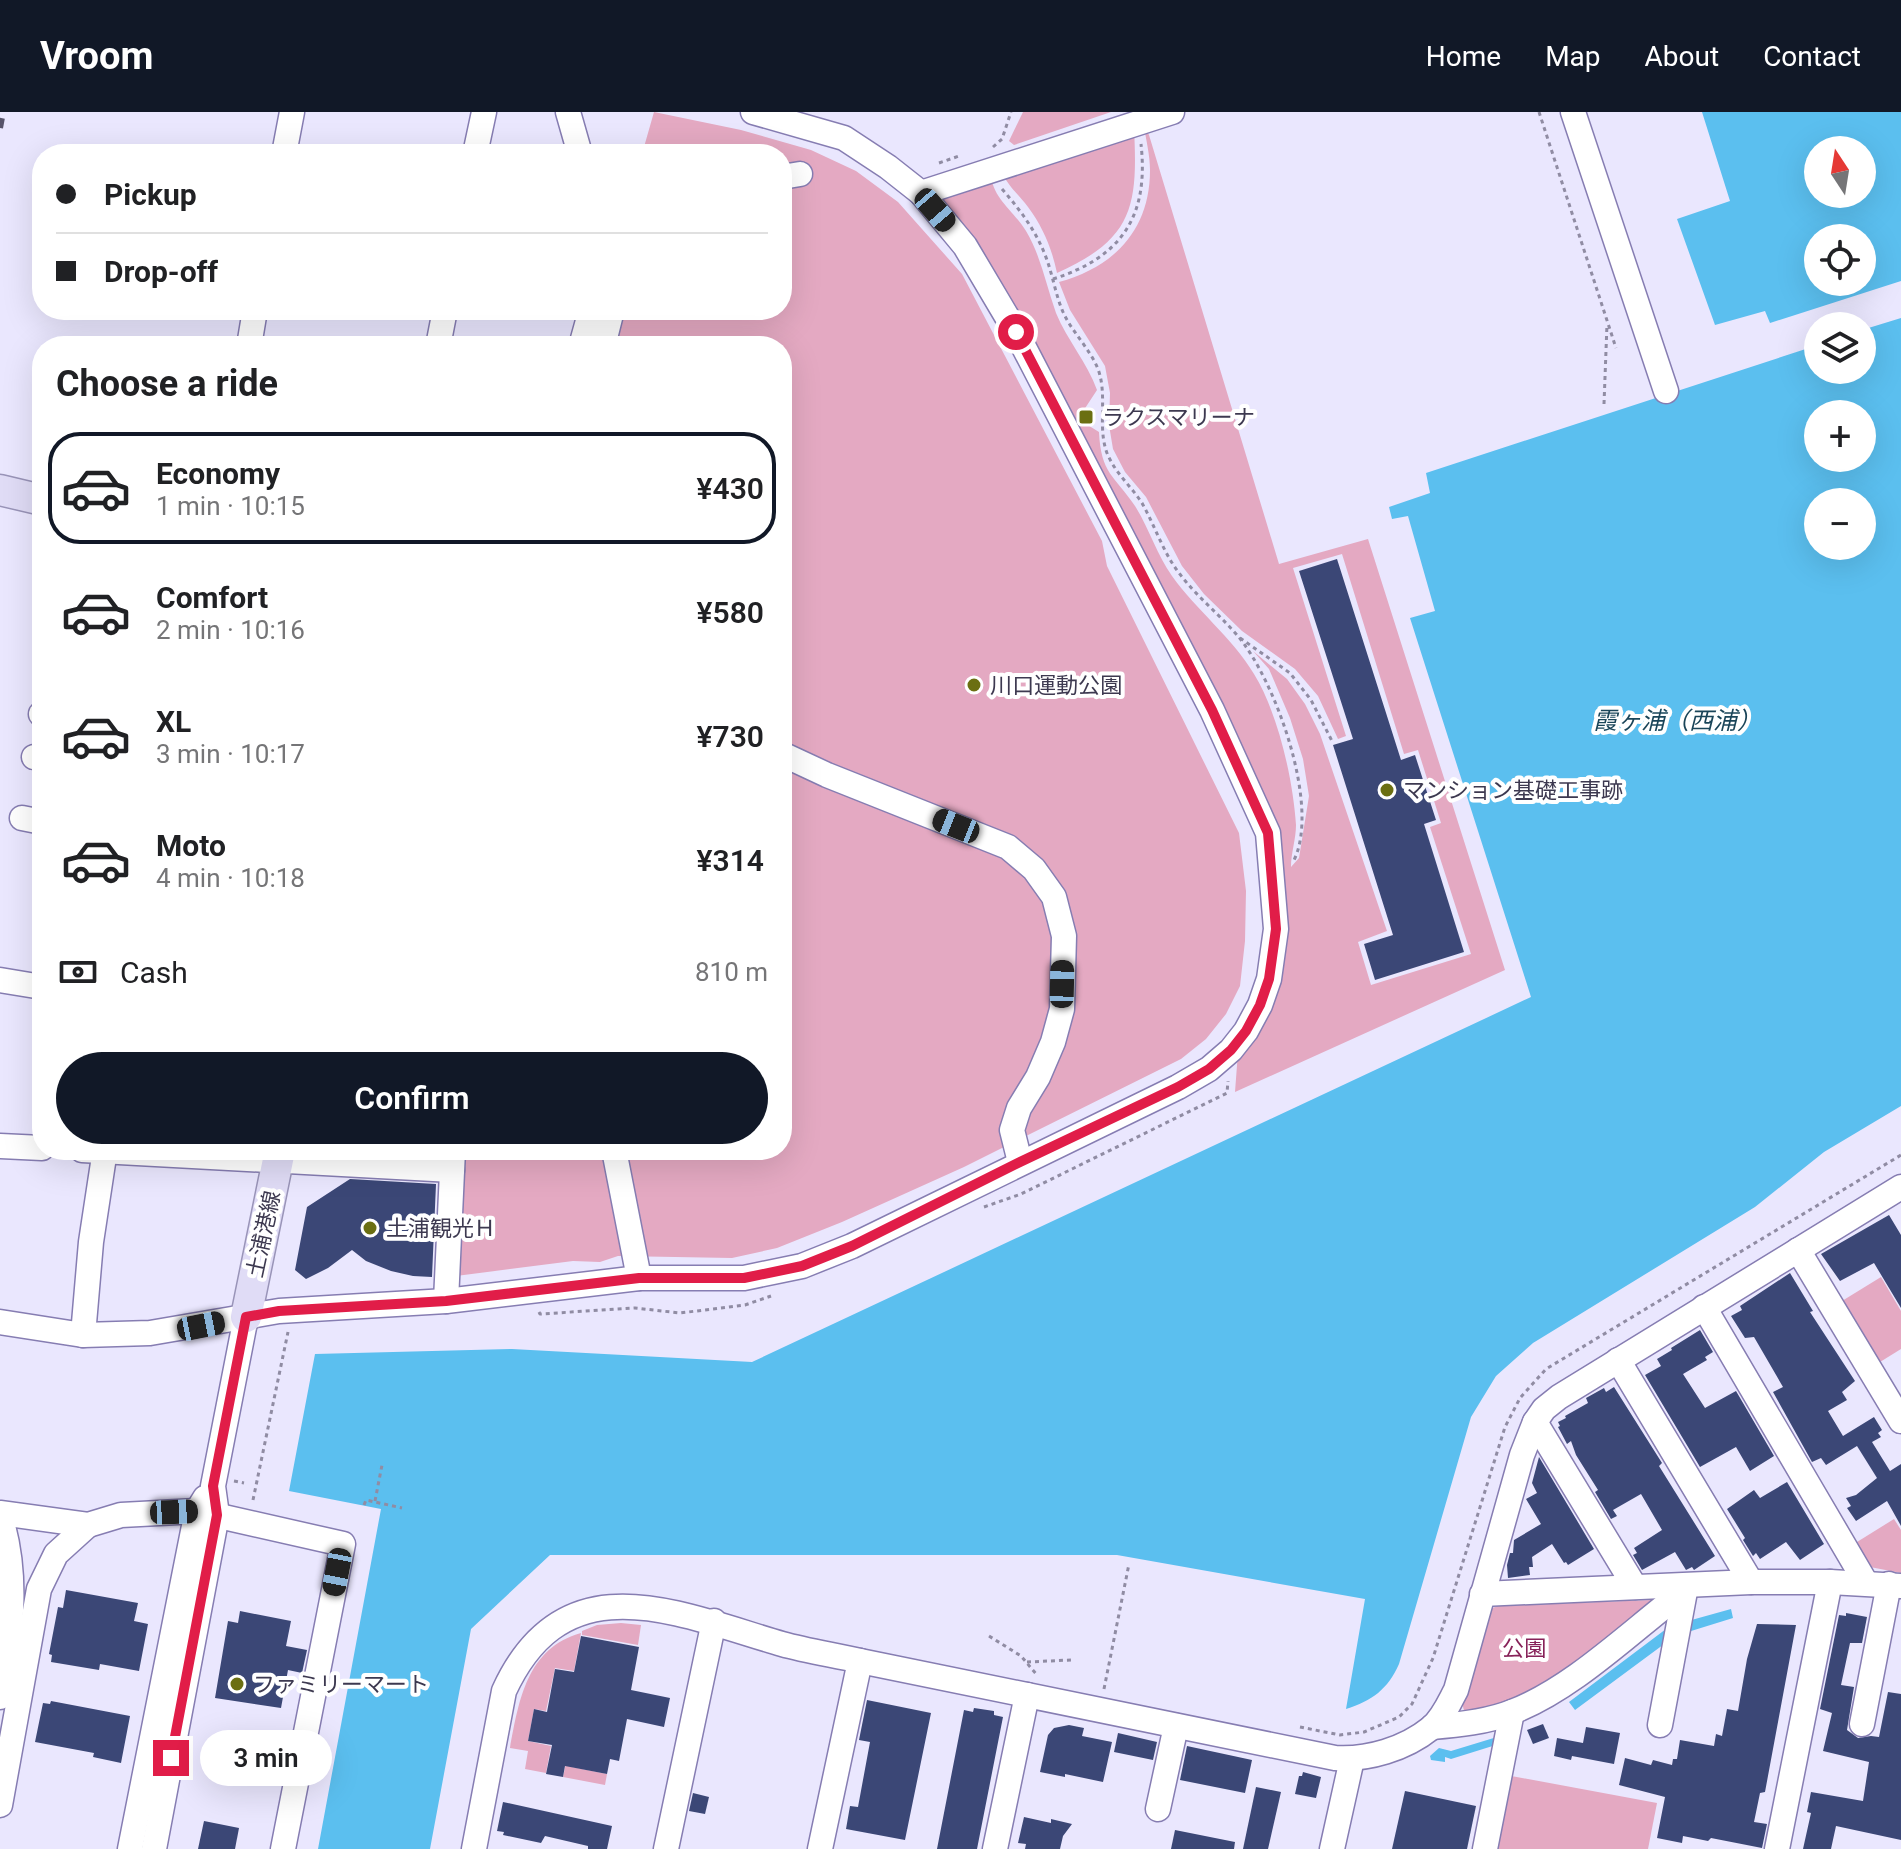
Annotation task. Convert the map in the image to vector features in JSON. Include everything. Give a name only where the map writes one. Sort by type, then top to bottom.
[{"type":"main road","points":[[0,490],[32,498]]},
{"type":"main road","name":"土浦港線","points":[[246,1317],[278,1160]]},
{"type":"street","points":[[286,144],[292,112]]},
{"type":"street","points":[[477,144],[484,112]]},
{"type":"street","points":[[568,112],[577,144]]},
{"type":"street","points":[[0,1322],[83,1335],[150,1333],[279,1311],[446,1301],[639,1278],[744,1278],[802,1266],[852,1246],[1178,1087],[1209,1069],[1231,1050],[1246,1031],[1269,979],[1276,929],[1268,833],[1212,710],[1016,332],[965,246],[894,159],[844,138],[753,112]]},
{"type":"street","points":[[921,193],[1172,112]]},
{"type":"street","points":[[1573,112],[1666,391]]},
{"type":"street","points":[[792,759],[1008,847],[1034,869],[1054,897],[1064,936],[1062,1009],[1048,1054],[1019,1108],[1012,1130],[1020,1162]]},
{"type":"street","points":[[0,980],[32,985]]},
{"type":"street","points":[[0,1146],[32,1148]]},
{"type":"street","points":[[83,1335],[103,1160]]},
{"type":"street","points":[[446,1301],[453,1160]]},
{"type":"street","points":[[616,1160],[639,1278]]},
{"type":"street","points":[[474,1849],[504,1691],[527,1650],[544,1633],[565,1619],[597,1607],[645,1609],[714,1621],[783,1644],[860,1661],[1032,1685],[1176,1726],[1335,1758],[1352,1759],[1397,1747],[1432,1727],[1446,1711],[1456,1690],[1522,1455],[1535,1422],[1544,1409],[1704,1307],[1899,1192]]},
{"type":"street","points":[[1798,1250],[1901,1421]]},
{"type":"street","points":[[1704,1307],[1885,1585],[1862,1724]]},
{"type":"street","points":[[130,1849],[213,1486],[246,1317]]},
{"type":"street","points":[[1618,1360],[1751,1582]]},
{"type":"street","points":[[1535,1422],[1635,1587]]},
{"type":"street","points":[[154,1849],[207,1513]]},
{"type":"street","points":[[0,1697],[12,1608],[9,1552],[0,1514],[88,1525],[121,1515],[207,1513],[343,1544],[283,1849]]},
{"type":"street","points":[[0,1805],[39,1589],[56,1554],[88,1525]]},
{"type":"street","points":[[1482,1594],[1751,1582],[1885,1585]]},
{"type":"street","points":[[1777,1849],[1830,1582]]},
{"type":"street","points":[[1432,1727],[1460,1725],[1512,1712],[1556,1689],[1675,1598],[1686,1586]]},
{"type":"street","points":[[1660,1725],[1686,1586]]},
{"type":"street","points":[[666,1849],[714,1621]]},
{"type":"street","points":[[820,1849],[860,1661]]},
{"type":"street","points":[[995,1849],[1032,1685]]},
{"type":"street","points":[[1485,1849],[1512,1712]]},
{"type":"street","points":[[1158,1809],[1176,1726]]},
{"type":"street","points":[[1332,1849],[1352,1759]]},
{"type":"path","points":[[1539,112],[1616,348]]},
{"type":"path","points":[[1053,279],[1077,271],[1103,256],[1119,242],[1133,220],[1142,190],[1139,122]]},
{"type":"path","points":[[998,182],[1034,228],[1063,313],[1098,370],[1107,453],[1119,475],[1139,500],[1176,570],[1198,598],[1237,636],[1290,673],[1311,700],[1332,741]]},
{"type":"path","points":[[1604,404],[1608,321]]},
{"type":"path","points":[[1237,636],[1262,673],[1283,722],[1295,762],[1302,830],[1299,852],[1293,862]]},
{"type":"path","points":[[375,1502],[382,1465]]},
{"type":"path","points":[[364,1505],[366,1500],[402,1508]]},
{"type":"path","points":[[1104,1689],[1129,1564]]},
{"type":"path","points":[[989,1636],[1026,1662],[1071,1660]]},
{"type":"path","points":[[1026,1662],[1032,1685]]},
{"type":"green space","name":"川口運動公園","points":[[654,112],[741,130],[790,144],[645,144]]},
{"type":"green space","points":[[1023,112],[1111,112],[1014,145],[1009,141]]},
{"type":"green space","points":[[1144,126],[1279,564],[1368,539],[1505,970],[1235,1092],[1238,1052],[1252,1034],[1276,831],[928,194],[991,174],[999,197],[1031,241],[1056,313],[1097,390],[1078,419],[1099,432],[1106,466],[1135,506],[1167,568],[1245,660],[1263,690],[1288,767],[1296,830],[1291,867],[1299,858],[1309,796],[1303,759],[1269,669],[1253,651],[1287,679],[1305,704],[1320,734],[1387,931],[1358,942],[1371,985],[1471,954],[1430,827],[1441,823],[1418,750],[1404,754],[1342,554],[1293,568],[1346,736],[1338,739],[1318,696],[1295,669],[1242,631],[1204,594],[1182,566],[1146,497],[1125,472],[1113,449],[1105,366],[1070,310],[1059,282],[1096,267],[1112,256],[1136,228],[1148,191],[1150,164]]},
{"type":"green space","points":[[1134,128],[1134,179],[1126,217],[1102,247],[1057,273],[1050,247],[1038,222],[1001,171]]},
{"type":"green space","name":"川口運動公園","points":[[792,145],[856,171],[898,202],[962,274],[1102,541],[1107,566],[1239,833],[1246,891],[1240,986],[1226,1014],[1206,1039],[1181,1059],[964,1167],[777,1248],[732,1258],[618,1256],[600,1262],[573,1261],[456,1276],[461,1160],[792,1160],[792,336],[594,336],[598,320],[792,320]]},
{"type":"green space","points":[[1881,1277],[1901,1311],[1901,1349],[1880,1362],[1842,1301]]},
{"type":"green space","points":[[1894,1519],[1901,1530],[1901,1573],[1870,1567],[1857,1542]]},
{"type":"green space","name":"公園","points":[[1651,1600],[1656,1605],[1555,1680],[1505,1705],[1466,1715],[1463,1705],[1465,1679],[1487,1611],[1497,1606]]},
{"type":"green space","points":[[597,1625],[641,1625],[638,1645],[582,1635],[582,1631]]},
{"type":"green space","points":[[581,1633],[574,1671],[555,1668],[546,1711],[534,1709],[528,1741],[551,1746],[546,1773],[525,1769],[528,1751],[510,1748],[522,1694],[537,1663],[548,1651],[563,1640]]},
{"type":"green space","points":[[568,1754],[572,1767],[607,1774],[605,1785],[563,1777]]},
{"type":"green space","points":[[1506,1775],[1657,1803],[1648,1849],[1492,1849]]},
{"type":"water","points":[[1702,112],[1901,112],[1901,281],[1876,289],[1876,224],[1804,224],[1804,296],[1854,296],[1770,323],[1765,311],[1715,325],[1677,219],[1730,201]]},
{"type":"water","name":"霞ヶ浦（西浦）","points":[[1901,318],[1901,1106],[1824,1152],[1755,1207],[1533,1343],[1496,1376],[1471,1417],[1399,1664],[1384,1687],[1364,1702],[1346,1709],[1365,1599],[1117,1555],[550,1555],[471,1629],[430,1849],[318,1849],[381,1509],[289,1491],[315,1354],[512,1349],[752,1362],[1531,997],[1410,618],[1435,611],[1408,516],[1392,519],[1389,507],[1430,493],[1426,473],[1804,350],[1804,384],[1876,384],[1876,326]]},
{"type":"water","points":[[1731,1609],[1733,1618],[1675,1636],[1575,1710],[1569,1702],[1670,1626]]},
{"type":"water","points":[[1497,1737],[1499,1744],[1451,1759],[1445,1757],[1445,1762],[1431,1760],[1430,1756],[1439,1748],[1451,1751]]},
{"type":"building","name":"マンション基礎工事跡","points":[[1337,559],[1401,760],[1415,755],[1436,820],[1424,824],[1464,952],[1375,980],[1364,944],[1393,935],[1333,745],[1353,739],[1299,571]]},
{"type":"building","name":"土浦観光Ｈ","points":[[350,1179],[436,1184],[432,1277],[391,1271],[366,1261],[352,1250],[328,1268],[306,1279],[295,1270],[307,1207]]},
{"type":"building","points":[[1889,1215],[1901,1235],[1901,1308],[1874,1263],[1840,1281],[1821,1254]]},
{"type":"building","points":[[1790,1273],[1813,1311],[1810,1312],[1855,1381],[1842,1392],[1847,1400],[1828,1411],[1843,1436],[1874,1417],[1882,1430],[1878,1433],[1881,1437],[1872,1442],[1890,1471],[1901,1464],[1901,1526],[1887,1501],[1856,1521],[1847,1508],[1851,1506],[1846,1498],[1856,1495],[1877,1478],[1857,1446],[1826,1465],[1821,1458],[1812,1462],[1773,1392],[1783,1387],[1754,1337],[1745,1338],[1731,1316],[1742,1310],[1740,1306]]},
{"type":"building","points":[[1700,1330],[1713,1352],[1705,1357],[1707,1360],[1683,1374],[1705,1408],[1736,1391],[1774,1456],[1750,1471],[1736,1447],[1700,1467],[1645,1375],[1661,1366],[1657,1359]]},
{"type":"building","points":[[1614,1387],[1715,1556],[1694,1570],[1692,1567],[1686,1570],[1675,1552],[1642,1570],[1633,1555],[1637,1553],[1634,1548],[1662,1530],[1641,1494],[1613,1510],[1617,1516],[1611,1519],[1571,1441],[1567,1444],[1558,1427],[1558,1422],[1565,1416],[1588,1403],[1586,1398],[1604,1388],[1606,1392]]},
{"type":"building","points":[[1539,1457],[1594,1549],[1568,1565],[1552,1544],[1532,1557],[1530,1575],[1508,1578],[1507,1565],[1510,1553],[1513,1553],[1514,1540],[1541,1524],[1526,1499],[1537,1493],[1532,1483]]},
{"type":"building","points":[[1787,1482],[1824,1544],[1800,1560],[1786,1542],[1760,1559],[1756,1553],[1753,1556],[1727,1509],[1754,1490],[1760,1498]]},
{"type":"building","points":[[66,1590],[138,1603],[134,1621],[148,1624],[139,1671],[100,1664],[99,1670],[51,1662],[52,1655],[49,1654],[58,1607],[63,1608]]},
{"type":"building","points":[[240,1611],[291,1621],[286,1646],[307,1650],[302,1673],[288,1670],[281,1708],[215,1698],[228,1621],[238,1623]]},
{"type":"building","points":[[1846,1613],[1867,1617],[1862,1643],[1850,1643],[1841,1685],[1854,1687],[1847,1730],[1858,1738],[1879,1737],[1888,1692],[1901,1694],[1901,1840],[1836,1826],[1831,1849],[1803,1849],[1811,1813],[1807,1812],[1811,1792],[1863,1801],[1869,1762],[1823,1751],[1832,1713],[1820,1709],[1839,1615],[1846,1616]]},
{"type":"building","points":[[1757,1624],[1796,1625],[1765,1792],[1760,1793],[1754,1822],[1767,1824],[1762,1848],[1711,1838],[1708,1841],[1683,1836],[1682,1843],[1657,1838],[1665,1797],[1619,1785],[1625,1758],[1651,1765],[1653,1760],[1672,1765],[1673,1759],[1677,1759],[1680,1740],[1714,1746],[1716,1734],[1722,1736],[1727,1709],[1738,1711]]},
{"type":"building","points":[[581,1636],[639,1647],[631,1690],[670,1698],[664,1727],[627,1719],[619,1761],[610,1759],[607,1774],[565,1766],[563,1777],[546,1774],[552,1745],[528,1741],[534,1709],[547,1712],[555,1669],[574,1672]]},
{"type":"building","points":[[867,1700],[931,1713],[905,1840],[846,1829],[850,1806],[858,1807],[870,1742],[859,1740]]},
{"type":"building","points":[[51,1701],[130,1716],[121,1763],[93,1757],[94,1753],[35,1742],[43,1703],[50,1704]]},
{"type":"building","points":[[974,1708],[994,1711],[994,1715],[1003,1717],[977,1849],[937,1849],[964,1710],[973,1712]]},
{"type":"building","points":[[1543,1724],[1549,1738],[1533,1744],[1527,1730]]},
{"type":"building","points":[[1069,1725],[1084,1728],[1082,1736],[1112,1742],[1103,1782],[1040,1772],[1048,1735],[1054,1728]]},
{"type":"building","points":[[1586,1727],[1620,1733],[1614,1764],[1554,1756],[1557,1738],[1583,1743]]},
{"type":"building","points":[[1118,1733],[1157,1742],[1153,1760],[1114,1752]]},
{"type":"building","points":[[1187,1746],[1252,1760],[1245,1793],[1180,1780]]},
{"type":"building","points":[[1303,1772],[1321,1777],[1316,1798],[1295,1794]]},
{"type":"building","points":[[1256,1787],[1281,1792],[1268,1849],[1243,1849]]},
{"type":"building","points":[[1405,1791],[1476,1806],[1467,1849],[1392,1849]]},
{"type":"building","points":[[693,1793],[709,1797],[705,1814],[689,1811]]},
{"type":"building","points":[[503,1802],[612,1826],[607,1849],[588,1849],[588,1846],[545,1836],[541,1843],[503,1835],[504,1832],[497,1831]]},
{"type":"building","points":[[1024,1817],[1072,1824],[1063,1836],[1060,1849],[1025,1849],[1026,1844],[1018,1843]]},
{"type":"building","points":[[204,1821],[239,1828],[235,1849],[198,1849]]},
{"type":"building","points":[[1175,1830],[1235,1842],[1234,1849],[1171,1849]]},
{"type":"railway","points":[[0,128],[3,112]]},
{"type":"place","name":"ラクスマリーナ","points":[[1086,417]]},
{"type":"place","name":"川口運動公園","points":[[974,685]]},
{"type":"place","name":"マンション基礎工事跡","points":[[1387,790]]},
{"type":"place","name":"土浦観光Ｈ","points":[[370,1228]]},
{"type":"place","name":"ファミリーマート","points":[[237,1684]]},
{"type":"route","points":[[171,1758],[217,1515],[213,1486],[246,1317],[279,1311],[446,1301],[639,1278],[744,1278],[802,1266],[852,1246],[1178,1087],[1209,1069],[1231,1050],[1246,1031],[1269,979],[1276,929],[1268,833],[1212,710],[1016,332]]}]
